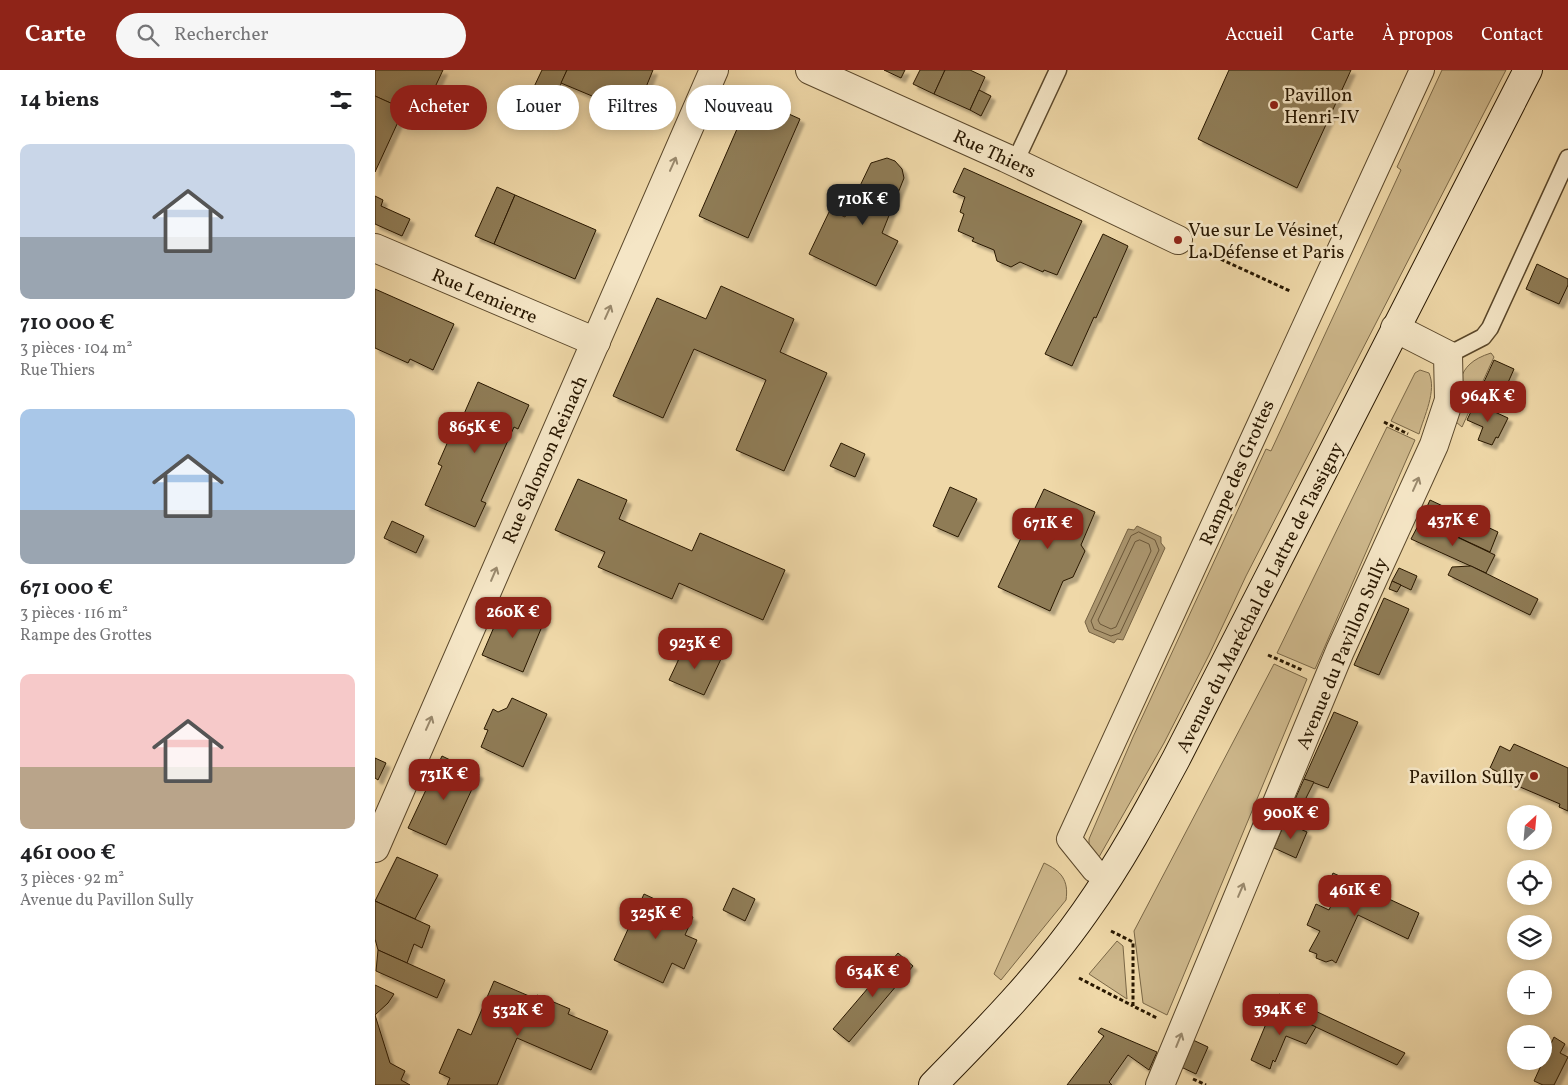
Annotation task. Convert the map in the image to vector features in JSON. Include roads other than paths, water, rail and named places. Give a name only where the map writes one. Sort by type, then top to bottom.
[{"type":"main road","name":"Rue Salomon Reinach","points":[[375,848],[714,70]]},
{"type":"main road","name":"Rue Thiers","points":[[810,70],[1015,162],[1178,240]]},
{"type":"main road","name":"Avenue du Maréchal de Lattre de Tassigny","points":[[953,1085],[1040,994],[1097,922],[1131,872],[1173,798],[1402,332],[1528,70]]},
{"type":"main road","name":"Avenue du Maréchal de Lattre de Tassigny","points":[[933,1085],[1025,988],[1085,913],[1124,854],[1402,332],[1547,70]]},
{"type":"main road","name":"Rue Lemierre","points":[[375,248],[596,342]]},
{"type":"main road","points":[[1402,332],[1448,355]]},
{"type":"main road","name":"Avenue du Pavillon Sully","points":[[1160,1085],[1340,652],[1433,446],[1449,400],[1448,355]]},
{"type":"street","name":"Rampe des Grottes","points":[[1094,870],[1069,838],[1422,70]]},
{"type":"lane","points":[[1015,162],[1058,70]]},
{"type":"lane","points":[[1448,355],[1483,337],[1490,328],[1568,158]]},
{"type":"water","points":[[1137,526],[1161,537],[1161,543],[1165,548],[1123,640],[1117,639],[1114,643],[1089,632],[1085,622],[1128,529],[1134,530]]},
{"type":"place","name":"Pavillon Henri-IV","points":[[1274,105]]},
{"type":"place","name":"Vue sur Le Vésinet, La Défense et Paris","points":[[1178,240]]},
{"type":"place","name":"Pavillon Sully","points":[[1534,776]]}]
